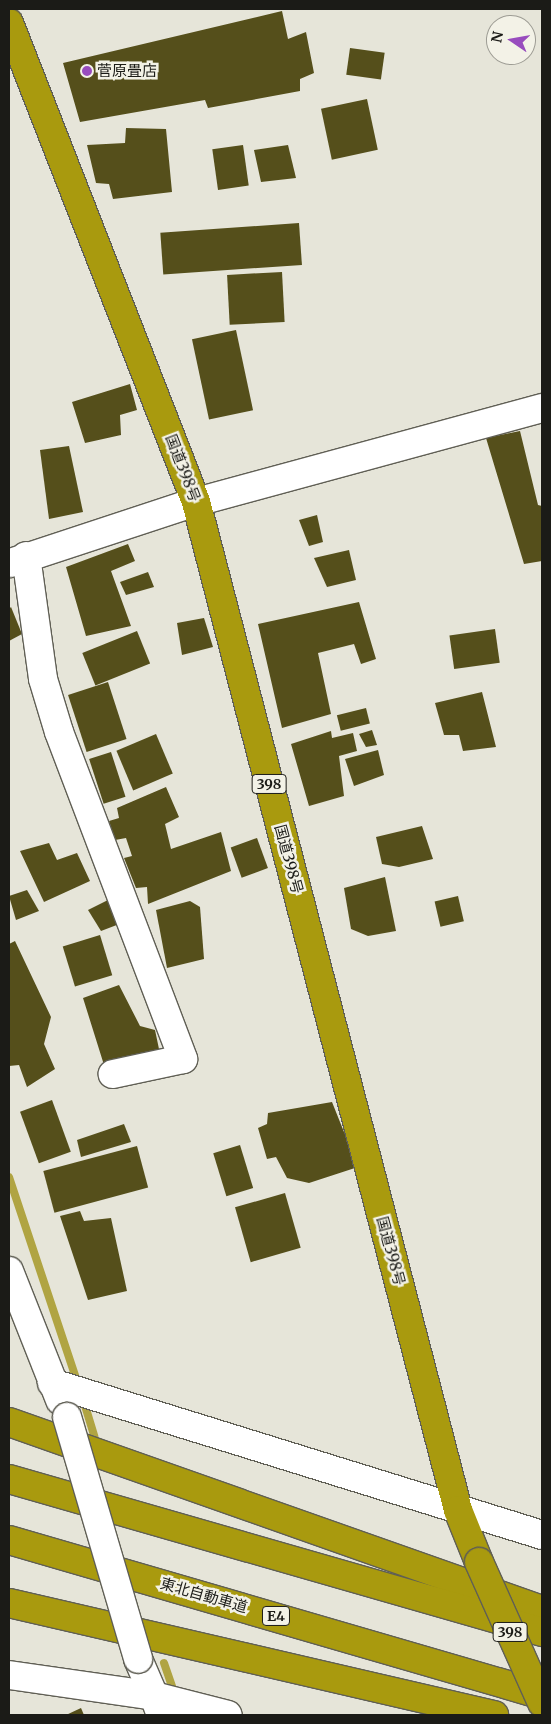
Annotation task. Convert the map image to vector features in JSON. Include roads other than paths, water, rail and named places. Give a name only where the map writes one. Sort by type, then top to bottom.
[{"type":"highway","name":"国道398号","points":[[9,23],[196,502],[458,1510],[542,1703]]},
{"type":"highway","points":[[9,1422],[542,1610]]},
{"type":"highway","points":[[9,1479],[542,1632]]},
{"type":"highway","name":"東北自動車道","points":[[9,1540],[542,1695]]},
{"type":"highway","points":[[9,1603],[494,1715]]},
{"type":"street","points":[[113,1074],[183,1059],[59,732],[44,679],[18,560],[196,502],[542,408]]},
{"type":"street","points":[[9,1271],[67,1417],[138,1659],[160,1703]]},
{"type":"street","points":[[52,1383],[542,1535]]},
{"type":"street","points":[[9,1675],[228,1715]]},
{"type":"waterway","points":[[9,1177],[78,1384]]},
{"type":"waterway","points":[[83,1399],[94,1436]]},
{"type":"waterway","points":[[164,1663],[175,1695]]},
{"type":"place","name":"菅原畳店","points":[[87,71]]}]
